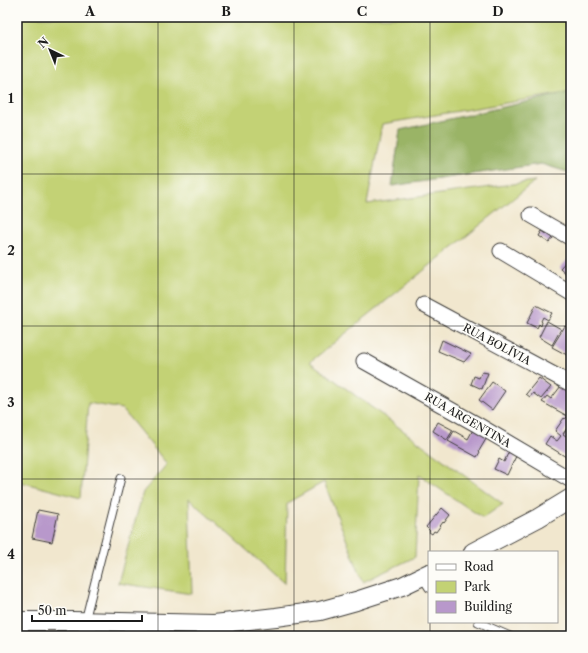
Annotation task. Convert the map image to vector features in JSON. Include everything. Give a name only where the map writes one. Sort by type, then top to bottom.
[{"type":"street","points":[[532,215],[571,238]]},
{"type":"street","points":[[501,251],[571,292]]},
{"type":"street","name":"RUA BOLÍVIA","points":[[424,304],[571,384]]},
{"type":"street","name":"RUA ARGENTINA","points":[[364,361],[476,424],[571,480]]},
{"type":"street","points":[[475,551],[538,518],[571,498]]},
{"type":"street","points":[[17,620],[214,624],[320,611],[356,602],[427,579]]},
{"type":"street","points":[[214,624],[228,636]]},
{"type":"lane","points":[[85,621],[121,478]]},
{"type":"lane","points":[[480,623],[510,636]]},
{"type":"green space","points":[[17,17],[571,17],[571,92],[382,124],[367,204],[535,181],[310,362],[503,504],[483,518],[419,475],[415,557],[363,582],[324,482],[287,503],[285,584],[189,499],[192,594],[118,583],[143,492],[167,464],[122,409],[88,403],[81,498],[17,481]]},
{"type":"green space","points":[[571,92],[571,173],[541,164],[392,186],[400,130]]},
{"type":"building","points":[[542,231],[553,238],[549,243],[539,236]]},
{"type":"building","points":[[571,256],[571,272],[568,275],[560,268]]},
{"type":"building","points":[[536,305],[552,313],[548,320],[543,317],[541,326],[539,324],[537,328],[527,323]]},
{"type":"building","points":[[547,321],[561,329],[552,345],[539,337]]},
{"type":"building","points":[[565,326],[571,330],[571,341],[569,345],[571,346],[571,349],[567,355],[552,347]]},
{"type":"building","points":[[442,340],[471,354],[464,362],[438,351]]},
{"type":"building","points":[[482,372],[488,373],[482,389],[471,384],[474,376],[479,378]]},
{"type":"building","points":[[539,378],[551,387],[541,399],[533,393],[530,397],[526,394]]},
{"type":"building","points":[[492,382],[505,391],[492,410],[479,400]]},
{"type":"building","points":[[564,382],[571,388],[571,418],[542,402],[547,396],[551,399]]},
{"type":"building","points":[[567,417],[571,419],[571,422],[563,434],[571,439],[571,460],[545,444],[550,436],[557,441],[561,436],[555,431],[564,418],[565,419]]},
{"type":"building","points":[[438,422],[453,430],[447,440],[433,431]]},
{"type":"building","points":[[475,426],[489,434],[477,457],[448,441],[454,431],[468,439]]},
{"type":"building","points":[[510,449],[518,452],[507,475],[494,469],[499,459],[504,462]]},
{"type":"building","points":[[442,508],[450,515],[436,532],[434,531],[432,534],[426,527]]},
{"type":"building","points":[[38,510],[58,514],[52,542],[32,538]]}]
